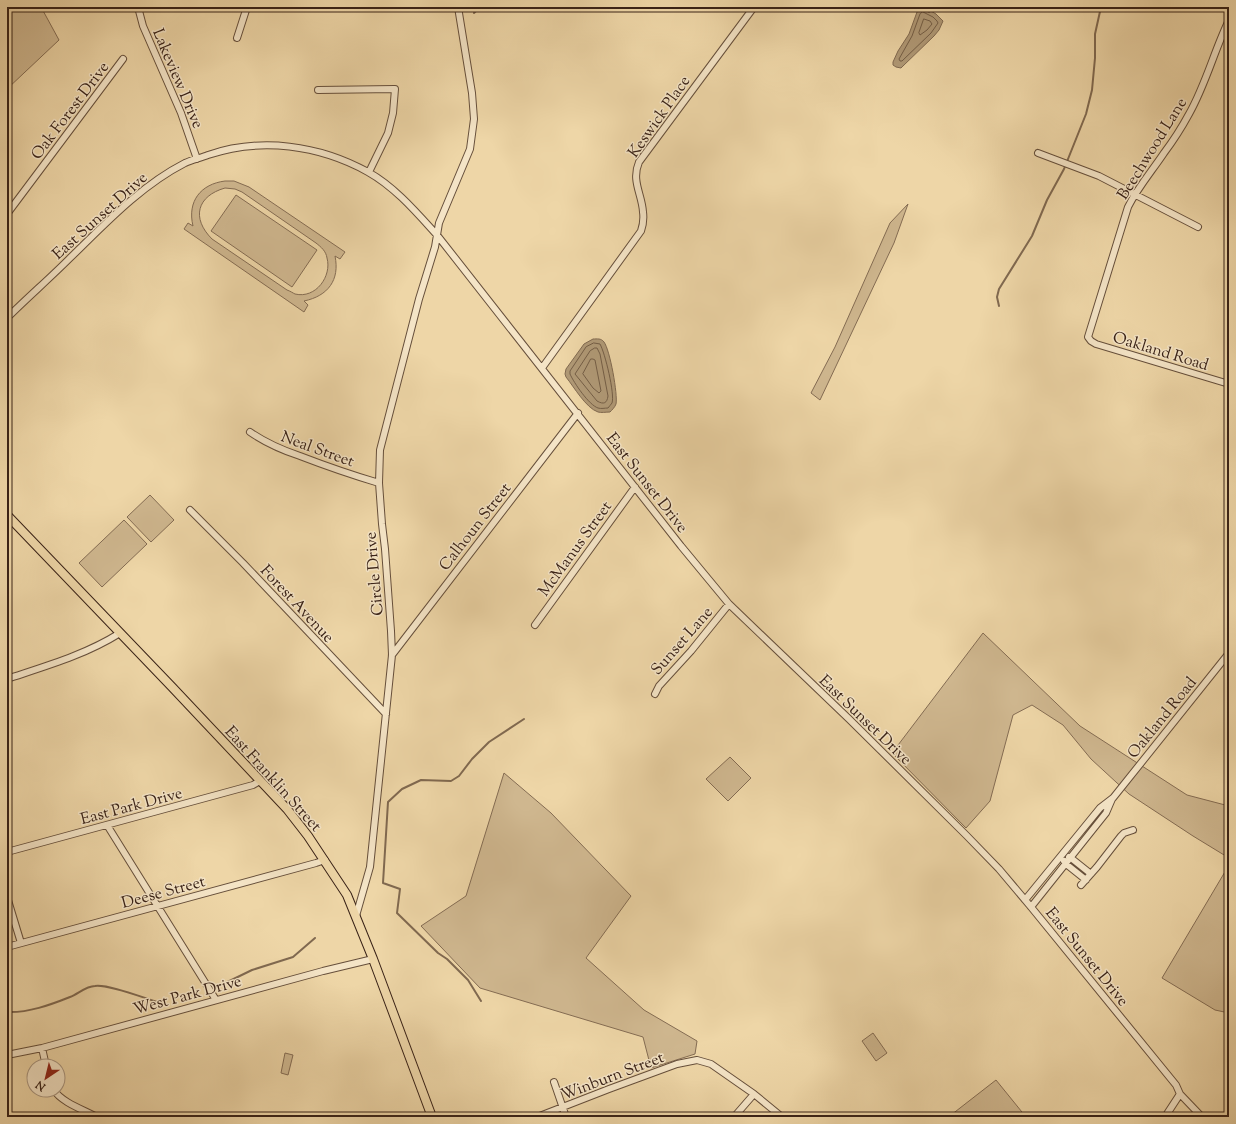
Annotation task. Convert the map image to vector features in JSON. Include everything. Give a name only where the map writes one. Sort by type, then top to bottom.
[{"type":"main road","name":"East Franklin Street","points":[[7,515],[287,809],[325,860],[346,895],[356,916],[432,1117]]},
{"type":"street","name":"Lakeview Drive","points":[[138,7],[142,26],[181,113],[197,159]]},
{"type":"street","points":[[237,38],[247,7]]},
{"type":"street","name":"Circle Drive","points":[[356,916],[370,868],[392,655],[391,624],[379,483],[380,450],[419,299],[436,247],[439,223],[470,149],[474,119],[472,93],[458,7]]},
{"type":"street","name":"Keswick Place","points":[[542,368],[641,231],[644,211],[638,191],[636,171],[639,162],[754,7]]},
{"type":"street","name":"Beechwood Lane","points":[[1088,337],[1128,207],[1135,194],[1165,152],[1189,114],[1204,82],[1222,34],[1229,20]]},
{"type":"street","name":"Oak Forest Drive","points":[[7,214],[123,59]]},
{"type":"street","points":[[318,90],[395,89],[393,113],[388,133],[369,172]]},
{"type":"street","name":"East Sunset Drive","points":[[7,318],[115,214],[154,183],[186,163],[225,149],[262,145],[289,146],[328,154],[369,172],[398,194],[437,235],[681,546],[730,604],[966,835],[1031,906],[1176,1085],[1180,1094],[1202,1117]]},
{"type":"street","points":[[1038,153],[1099,176],[1198,227]]},
{"type":"street","name":"Oakland Road","points":[[1088,337],[1096,344],[1229,384]]},
{"type":"street","name":"Calhoun Street","points":[[392,655],[578,413]]},
{"type":"street","name":"Neal Street","points":[[250,432],[278,448],[332,469],[379,483]]},
{"type":"street","name":"McManus Street","points":[[534,625],[635,487]]},
{"type":"street","name":"Forest Avenue","points":[[190,510],[243,563],[386,714]]},
{"type":"street","name":"Sunset Lane","points":[[655,694],[659,686],[691,651],[730,604]]},
{"type":"street","points":[[7,679],[73,657],[120,633]]},
{"type":"street","name":"Oakland Road","points":[[1031,906],[1106,813],[1113,798],[1229,653]]},
{"type":"street","name":"East Park Drive","points":[[7,852],[253,785],[260,781]]},
{"type":"street","name":"Oakland Road","points":[[1025,900],[1100,808],[1113,798]]},
{"type":"street","points":[[107,825],[159,906],[216,1000]]},
{"type":"street","points":[[1061,856],[1066,864],[1083,882],[1121,836],[1124,833],[1133,830]]},
{"type":"street","points":[[1061,856],[1071,858],[1091,874]]},
{"type":"street","name":"Deese Street","points":[[7,947],[325,860]]},
{"type":"street","points":[[7,897],[21,944]]},
{"type":"street","name":"West Park Drive","points":[[7,1055],[42,1048],[323,971],[373,959]]},
{"type":"street","points":[[42,1048],[44,1058]]},
{"type":"street","name":"Winburn Street","points":[[537,1117],[664,1069],[696,1060],[711,1064],[754,1094]]},
{"type":"street","points":[[554,1082],[566,1117]]},
{"type":"street","points":[[734,1117],[754,1094],[782,1117]]},
{"type":"street","points":[[1165,1117],[1180,1094]]},
{"type":"street","points":[[61,1098],[97,1117]]},
{"type":"shaded area","points":[[7,7],[41,7],[59,40],[7,89]]},
{"type":"shaded area","points":[[234,181],[249,187],[345,252],[340,259],[335,256],[336,272],[330,286],[320,295],[304,301],[308,305],[304,312],[184,229],[188,223],[193,226],[192,209],[198,195],[209,186],[216,183]],"holes":[[[225,188],[235,189],[242,192],[323,249],[327,258],[327,272],[325,279],[316,290],[303,295],[295,294],[287,290],[212,239],[205,231],[201,223],[200,216],[200,209],[203,202],[208,196]]]},
{"type":"shaded area","points":[[236,195],[317,250],[292,287],[211,231]]},
{"type":"shaded area","points":[[908,204],[894,243],[820,400],[811,393],[835,347],[890,223]]},
{"type":"shaded area","points":[[150,495],[174,520],[151,542],[127,517]]},
{"type":"shaded area","points":[[124,520],[147,544],[102,587],[79,563]]},
{"type":"shaded area","points":[[983,633],[1080,726],[1187,795],[1229,806],[1229,858],[1129,794],[1091,759],[1063,725],[1032,705],[1013,715],[990,801],[966,828],[892,753]]},
{"type":"shaded area","points":[[730,757],[751,778],[728,801],[706,779]]},
{"type":"shaded area","points":[[504,773],[551,813],[631,896],[586,958],[644,1010],[697,1041],[695,1054],[651,1068],[643,1037],[480,988],[421,926],[466,896]]},
{"type":"shaded area","points":[[1229,865],[1229,1013],[1215,1010],[1162,978]]},
{"type":"shaded area","points":[[873,1033],[887,1053],[876,1061],[862,1041]]},
{"type":"shaded area","points":[[285,1053],[293,1055],[288,1075],[281,1073]]},
{"type":"shaded area","points":[[996,1080],[1026,1117],[952,1117],[951,1115]]},
{"type":"water","points":[[924,7],[936,14],[943,21],[939,30],[901,68],[896,67],[893,65],[893,62],[898,51],[909,34],[917,12]]},
{"type":"water","points":[[593,339],[600,339],[604,342],[611,363],[615,383],[616,405],[610,412],[598,412],[589,406],[576,391],[565,374],[566,369],[584,344]]},
{"type":"waterway","points":[[474,13],[480,7]]},
{"type":"waterway","points":[[929,12],[932,7]]},
{"type":"waterway","points":[[999,306],[997,297],[999,289],[1032,236],[1047,200],[1064,169],[1086,114],[1092,90],[1095,58],[1095,34],[1101,7]]},
{"type":"waterway","points":[[481,1001],[468,980],[397,913],[400,889],[383,883],[388,802],[402,789],[421,780],[451,781],[459,776],[472,759],[489,742],[524,719]]},
{"type":"waterway","points":[[215,988],[252,970],[293,957],[315,938]]},
{"type":"waterway","points":[[7,1012],[39,1008],[73,996],[92,986],[118,989],[161,1003]]}]
